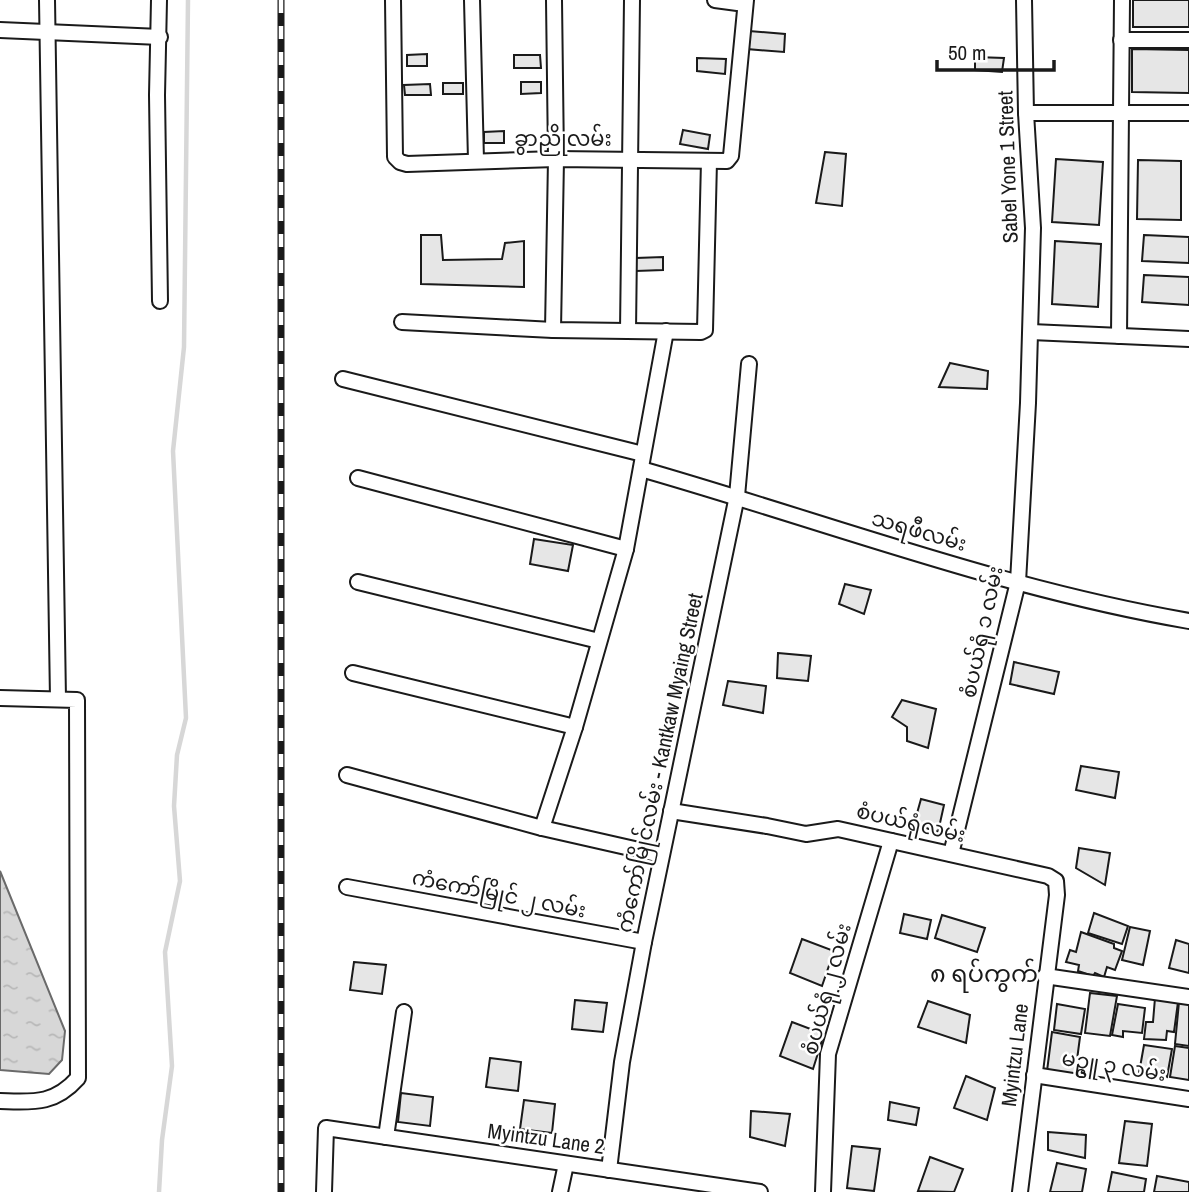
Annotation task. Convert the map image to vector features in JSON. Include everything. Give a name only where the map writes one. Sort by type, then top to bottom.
[{"type":"street","points":[[47,0],[58,699]]},
{"type":"street","points":[[159,0],[157,94],[160,301]]},
{"type":"street","name":"ခွာညိုလမ်း","points":[[393,0],[396,157],[407,164],[556,159],[727,161],[731,156],[746,2]]},
{"type":"street","points":[[472,0],[476,160]]},
{"type":"street","points":[[553,330],[556,159],[554,0]]},
{"type":"street","points":[[628,331],[632,0]]},
{"type":"street","points":[[715,0],[746,2]]},
{"type":"street","name":"Sabel Yone 1 Street","points":[[1024,0],[1026,113],[1033,229],[1031,332]]},
{"type":"street","points":[[1119,335],[1122,0]]},
{"type":"street","points":[[0,30],[160,37]]},
{"type":"street","points":[[1121,40],[1189,40]]},
{"type":"street","points":[[1026,113],[1189,113]]},
{"type":"street","points":[[402,323],[553,330],[705,330],[709,160]]},
{"type":"street","points":[[541,828],[575,727],[626,549],[666,331]]},
{"type":"street","points":[[1031,332],[1189,339]]},
{"type":"street","name":"စံပယ်ရုံ ၁ လမ်း","points":[[951,854],[1018,582],[1031,332]]},
{"type":"street","name":"ကံကော်မြိုင်လမ်း - Kantkaw Myaing Street","points":[[609,1170],[622,1062],[644,942],[737,496],[749,364]]},
{"type":"street","name":"သရဖီလမ်း","points":[[344,379],[642,461],[737,496],[848,532],[1018,582],[1148,614],[1189,621]]},
{"type":"street","points":[[358,478],[626,549]]},
{"type":"street","points":[[358,582],[599,641]]},
{"type":"street","points":[[353,673],[575,727]]},
{"type":"street","points":[[0,698],[77,700],[78,1078],[67,1090],[53,1098],[38,1102],[0,1101]]},
{"type":"street","points":[[347,775],[541,828],[661,855]]},
{"type":"street","name":"စံပယ်ရုံလမ်း","points":[[671,811],[806,834],[838,829],[1048,876],[1056,881]]},
{"type":"street","name":"စံပယ်ရုံ ၂ လမ်း","points":[[823,1192],[828,1054],[891,841]]},
{"type":"street","name":"Myintzu Lane","points":[[1020,1192],[1057,895],[1056,881]]},
{"type":"street","name":"ကံကော်မြိုင် ၂ လမ်း","points":[[347,887],[644,942]]},
{"type":"street","points":[[1045,976],[1189,997]]},
{"type":"street","points":[[386,1137],[404,1012]]},
{"type":"street","name":"မဥ္ဇူ ၃ လမ်း","points":[[1034,1075],[1189,1099]]},
{"type":"street","name":"Myintzu Lane 2","points":[[324,1192],[326,1128],[609,1170],[695,1187],[760,1192]]},
{"type":"street","points":[[560,1192],[566,1164]]},
{"type":"water","points":[[0,871],[65,1031],[62,1060],[49,1074],[0,1070]]},
{"type":"building","points":[[1133,0],[1189,0],[1189,27],[1133,27]]},
{"type":"building","points":[[749,31],[785,34],[784,52],[747,49]]},
{"type":"building","points":[[1132,49],[1189,50],[1189,93],[1132,92]]},
{"type":"building","points":[[427,54],[427,66],[407,66],[407,55]]},
{"type":"building","points":[[514,55],[540,55],[541,68],[514,68]]},
{"type":"building","points":[[975,57],[1004,58],[1002,72],[975,70]]},
{"type":"building","points":[[697,58],[726,59],[725,74],[697,71]]},
{"type":"building","points":[[521,82],[541,82],[541,93],[521,94]]},
{"type":"building","points":[[443,83],[463,83],[463,94],[443,94]]},
{"type":"building","points":[[430,84],[431,95],[405,95],[404,85]]},
{"type":"building","points":[[683,130],[710,135],[708,149],[680,144]]},
{"type":"building","points":[[504,131],[504,143],[484,143],[484,132]]},
{"type":"building","points":[[825,152],[846,154],[842,206],[816,203]]},
{"type":"building","points":[[1056,159],[1103,162],[1099,225],[1052,222]]},
{"type":"building","points":[[1138,160],[1181,161],[1181,220],[1137,219]]},
{"type":"building","points":[[421,235],[441,235],[443,260],[502,259],[505,243],[524,241],[524,287],[421,284]]},
{"type":"building","points":[[1144,235],[1189,237],[1189,263],[1142,261]]},
{"type":"building","points":[[1055,241],[1101,244],[1098,307],[1052,304]]},
{"type":"building","points":[[663,257],[663,270],[636,271],[636,258]]},
{"type":"building","points":[[1144,275],[1189,277],[1189,305],[1142,302]]},
{"type":"building","points":[[950,363],[988,371],[987,389],[939,387]]},
{"type":"building","points":[[534,539],[573,545],[568,571],[530,564]]},
{"type":"building","points":[[845,584],[871,590],[864,614],[839,604]]},
{"type":"building","points":[[778,653],[811,656],[808,681],[777,678]]},
{"type":"building","points":[[1014,662],[1059,672],[1054,694],[1010,684]]},
{"type":"building","points":[[728,681],[766,686],[763,713],[723,705]]},
{"type":"building","points":[[902,700],[936,709],[928,748],[907,741],[907,727],[892,717]]},
{"type":"building","points":[[1081,766],[1119,772],[1115,798],[1076,790]]},
{"type":"building","points":[[921,799],[944,805],[938,832],[914,824]]},
{"type":"building","points":[[1079,848],[1110,853],[1105,885],[1076,868]]},
{"type":"building","points":[[1094,913],[1128,926],[1122,944],[1088,933]]},
{"type":"building","points":[[904,914],[931,920],[927,939],[900,933]]},
{"type":"building","points":[[942,915],[985,928],[977,952],[935,938]]},
{"type":"building","points":[[1130,927],[1150,931],[1143,965],[1122,960]]},
{"type":"building","points":[[1081,932],[1114,944],[1114,948],[1122,951],[1115,970],[1107,967],[1104,977],[1095,973],[1093,976],[1078,971],[1079,965],[1066,962],[1070,950],[1076,952]]},
{"type":"building","points":[[802,939],[834,951],[822,986],[790,973]]},
{"type":"building","points":[[1176,940],[1189,944],[1189,973],[1169,968]]},
{"type":"building","points":[[354,962],[386,965],[382,994],[350,990]]},
{"type":"building","points":[[1090,993],[1117,996],[1110,1036],[1085,1033]]},
{"type":"building","points":[[1155,998],[1178,1002],[1174,1032],[1167,1031],[1166,1040],[1144,1039],[1146,1022],[1153,1022]]},
{"type":"building","points":[[575,1000],[607,1003],[603,1032],[572,1029]]},
{"type":"building","points":[[928,1001],[970,1015],[966,1043],[918,1027]]},
{"type":"building","points":[[1179,1002],[1189,1003],[1189,1046],[1175,1044]]},
{"type":"building","points":[[1057,1004],[1085,1009],[1081,1034],[1054,1030]]},
{"type":"building","points":[[1118,1004],[1145,1008],[1142,1033],[1123,1031],[1123,1037],[1112,1035]]},
{"type":"building","points":[[792,1022],[824,1034],[813,1069],[780,1056]]},
{"type":"building","points":[[1052,1032],[1080,1037],[1075,1075],[1047,1071]]},
{"type":"building","points":[[1144,1045],[1172,1049],[1167,1077],[1139,1073]]},
{"type":"building","points":[[1175,1046],[1189,1048],[1189,1080],[1170,1077]]},
{"type":"building","points":[[490,1058],[521,1062],[518,1091],[486,1087]]},
{"type":"building","points":[[966,1076],[995,1088],[987,1120],[954,1108]]},
{"type":"building","points":[[401,1093],[433,1097],[430,1126],[398,1122]]},
{"type":"building","points":[[524,1100],[555,1104],[552,1133],[520,1129]]},
{"type":"building","points":[[890,1102],[919,1108],[916,1125],[888,1120]]},
{"type":"building","points":[[751,1111],[790,1114],[785,1146],[750,1137]]},
{"type":"building","points":[[1125,1121],[1152,1124],[1147,1166],[1119,1163]]},
{"type":"building","points":[[1048,1132],[1086,1135],[1085,1158],[1048,1150]]},
{"type":"building","points":[[852,1146],[880,1149],[874,1191],[847,1188]]},
{"type":"building","points":[[930,1157],[963,1169],[954,1192],[918,1191]]},
{"type":"building","points":[[1057,1163],[1086,1169],[1082,1192],[1050,1192]]},
{"type":"building","points":[[1112,1172],[1146,1179],[1144,1192],[1108,1192]]},
{"type":"building","points":[[1157,1176],[1189,1182],[1189,1192],[1154,1192]]},
{"type":"waterway","points":[[159,1192],[162,1140],[172,1066],[165,952],[180,881],[174,806],[177,755],[186,718],[173,451],[184,347],[188,0]]},
{"type":"railway","points":[[281,0],[281,1192]]},
{"type":"district","name":"၈ ရပ်ကွက်","points":[[984,974]]}]
